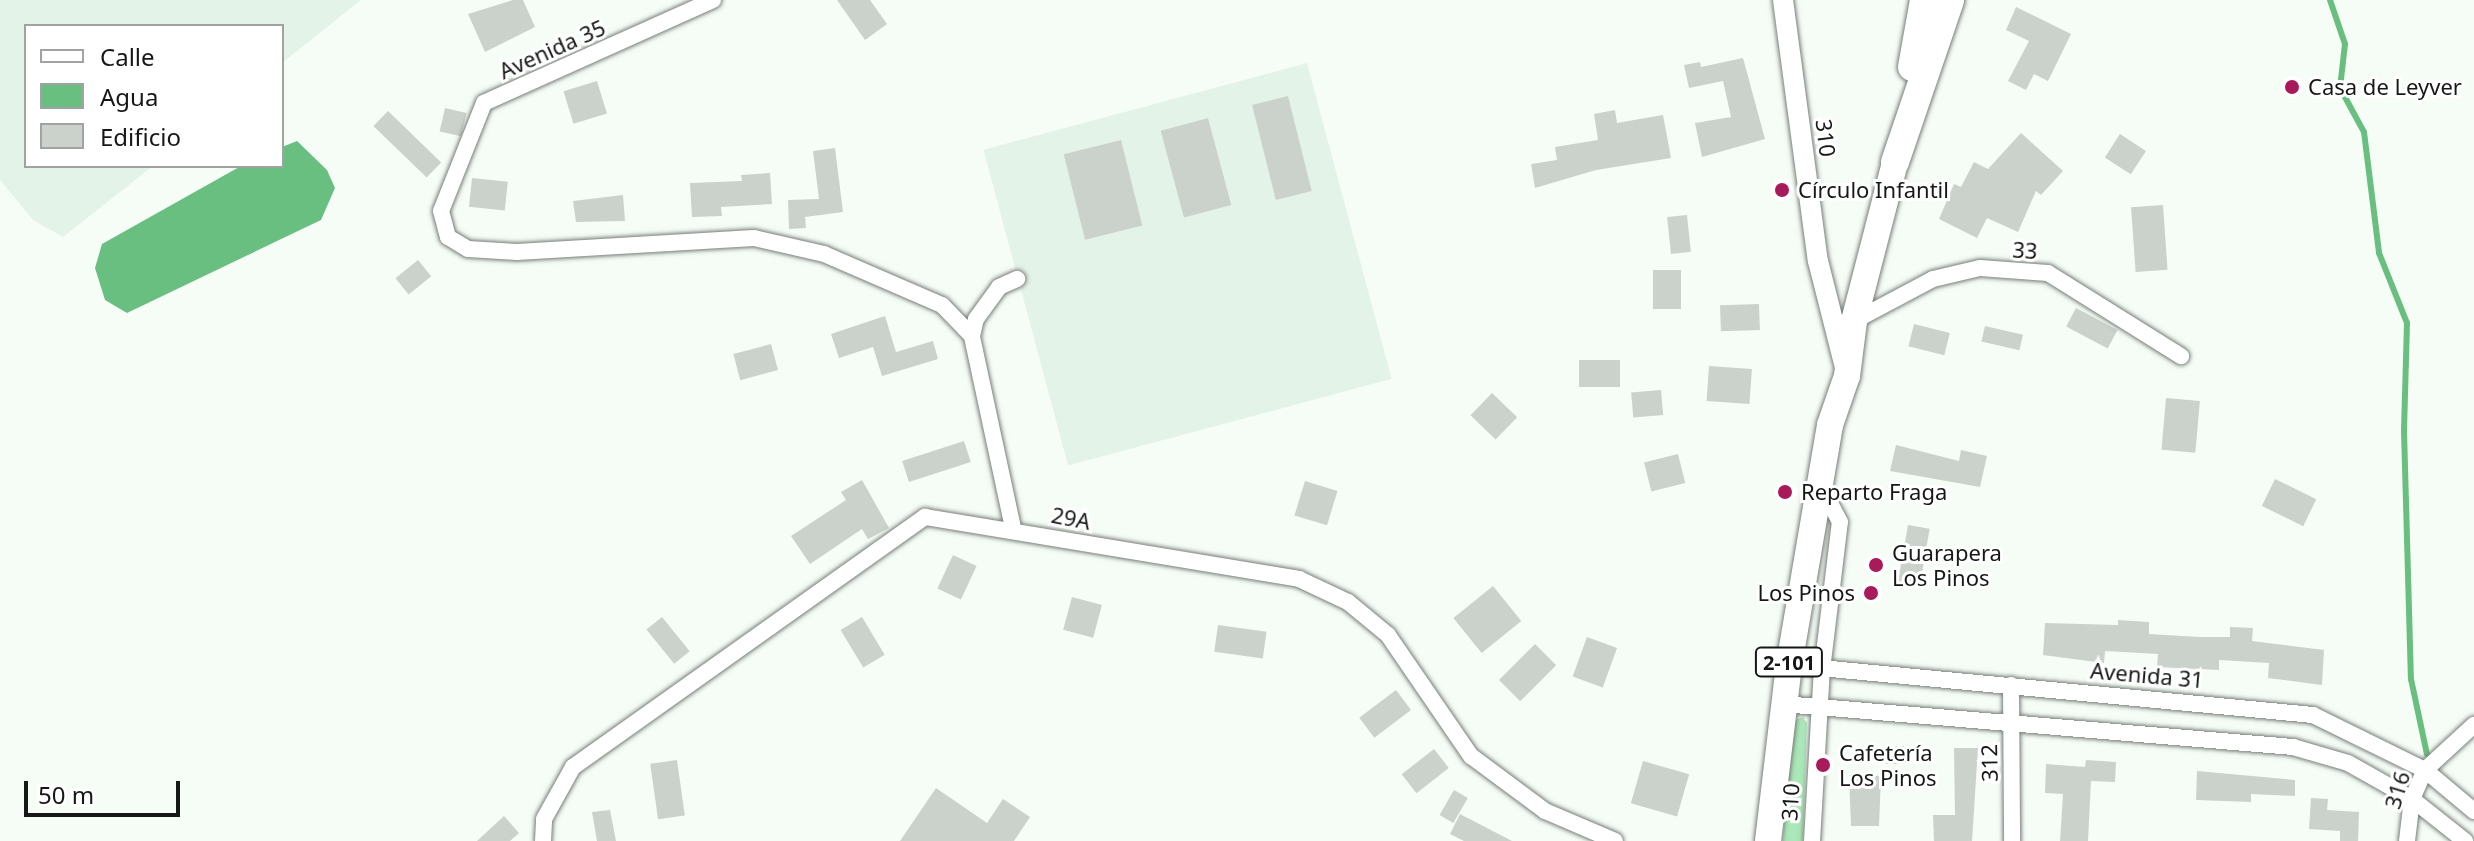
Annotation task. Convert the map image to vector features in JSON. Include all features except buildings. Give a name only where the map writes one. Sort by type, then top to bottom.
[{"type":"highway","name":"2-101","points":[[1895,162],[1924,0]]},
{"type":"highway","name":"2-101","points":[[1895,162],[1950,0]]},
{"type":"main road","name":"2-101","points":[[1768,841],[1783,704],[1830,425],[1847,376],[1854,321],[1895,162]]},
{"type":"street","name":"Avenida 35","points":[[713,0],[484,103],[441,211],[448,237],[468,249],[517,252],[754,238],[824,254],[942,305],[972,336]]},
{"type":"street","name":"310","points":[[1783,0],[1818,261],[1847,376]]},
{"type":"street","name":"33","points":[[1854,321],[1933,279],[1980,268],[2048,273],[2181,356]]},
{"type":"street","points":[[1013,528],[972,336],[976,319],[999,287],[1017,279]]},
{"type":"street","name":"310","points":[[1812,841],[1822,670],[1840,522],[1820,484]]},
{"type":"street","name":"29A","points":[[543,841],[544,819],[573,767],[925,517],[1013,528],[1299,579],[1348,602],[1388,635],[1471,756],[1545,811],[1615,841]]},
{"type":"street","name":"Avenida 31","points":[[1789,665],[2313,715],[2425,770],[2474,811]]},
{"type":"street","name":"312","points":[[2011,685],[2012,841]]},
{"type":"street","points":[[1783,704],[2293,747],[2348,763],[2412,799],[2465,841]]},
{"type":"street","name":"316","points":[[2407,841],[2412,799],[2425,770],[2474,725]]},
{"type":"shaded area","points":[[0,0],[361,0],[284,61],[284,24],[24,24],[24,168],[150,168],[63,237],[33,220],[0,180]]},
{"type":"shaded area","points":[[1307,63],[1392,379],[1068,466],[983,150]]},
{"type":"shaded area","points":[[1803,717],[1807,723],[1803,841],[1783,841],[1790,722]]},
{"type":"water","points":[[297,141],[327,170],[335,188],[321,220],[127,313],[105,300],[95,268],[102,244],[237,168],[284,168],[284,146]]},
{"type":"waterway","points":[[2330,0],[2345,44],[2340,88],[2364,132],[2379,253],[2407,323],[2404,431],[2411,679],[2427,754]]},
{"type":"place","name":"Casa de Leyver","points":[[2292,87]]},
{"type":"place","name":"Círculo Infantil","points":[[1782,190]]},
{"type":"place","name":"Reparto Fraga","points":[[1785,492]]},
{"type":"place","name":"Guarapera Los Pinos","points":[[1876,565]]},
{"type":"place","name":"Los Pinos","points":[[1871,593]]},
{"type":"place","name":"Cafetería Los Pinos","points":[[1823,765]]}]
